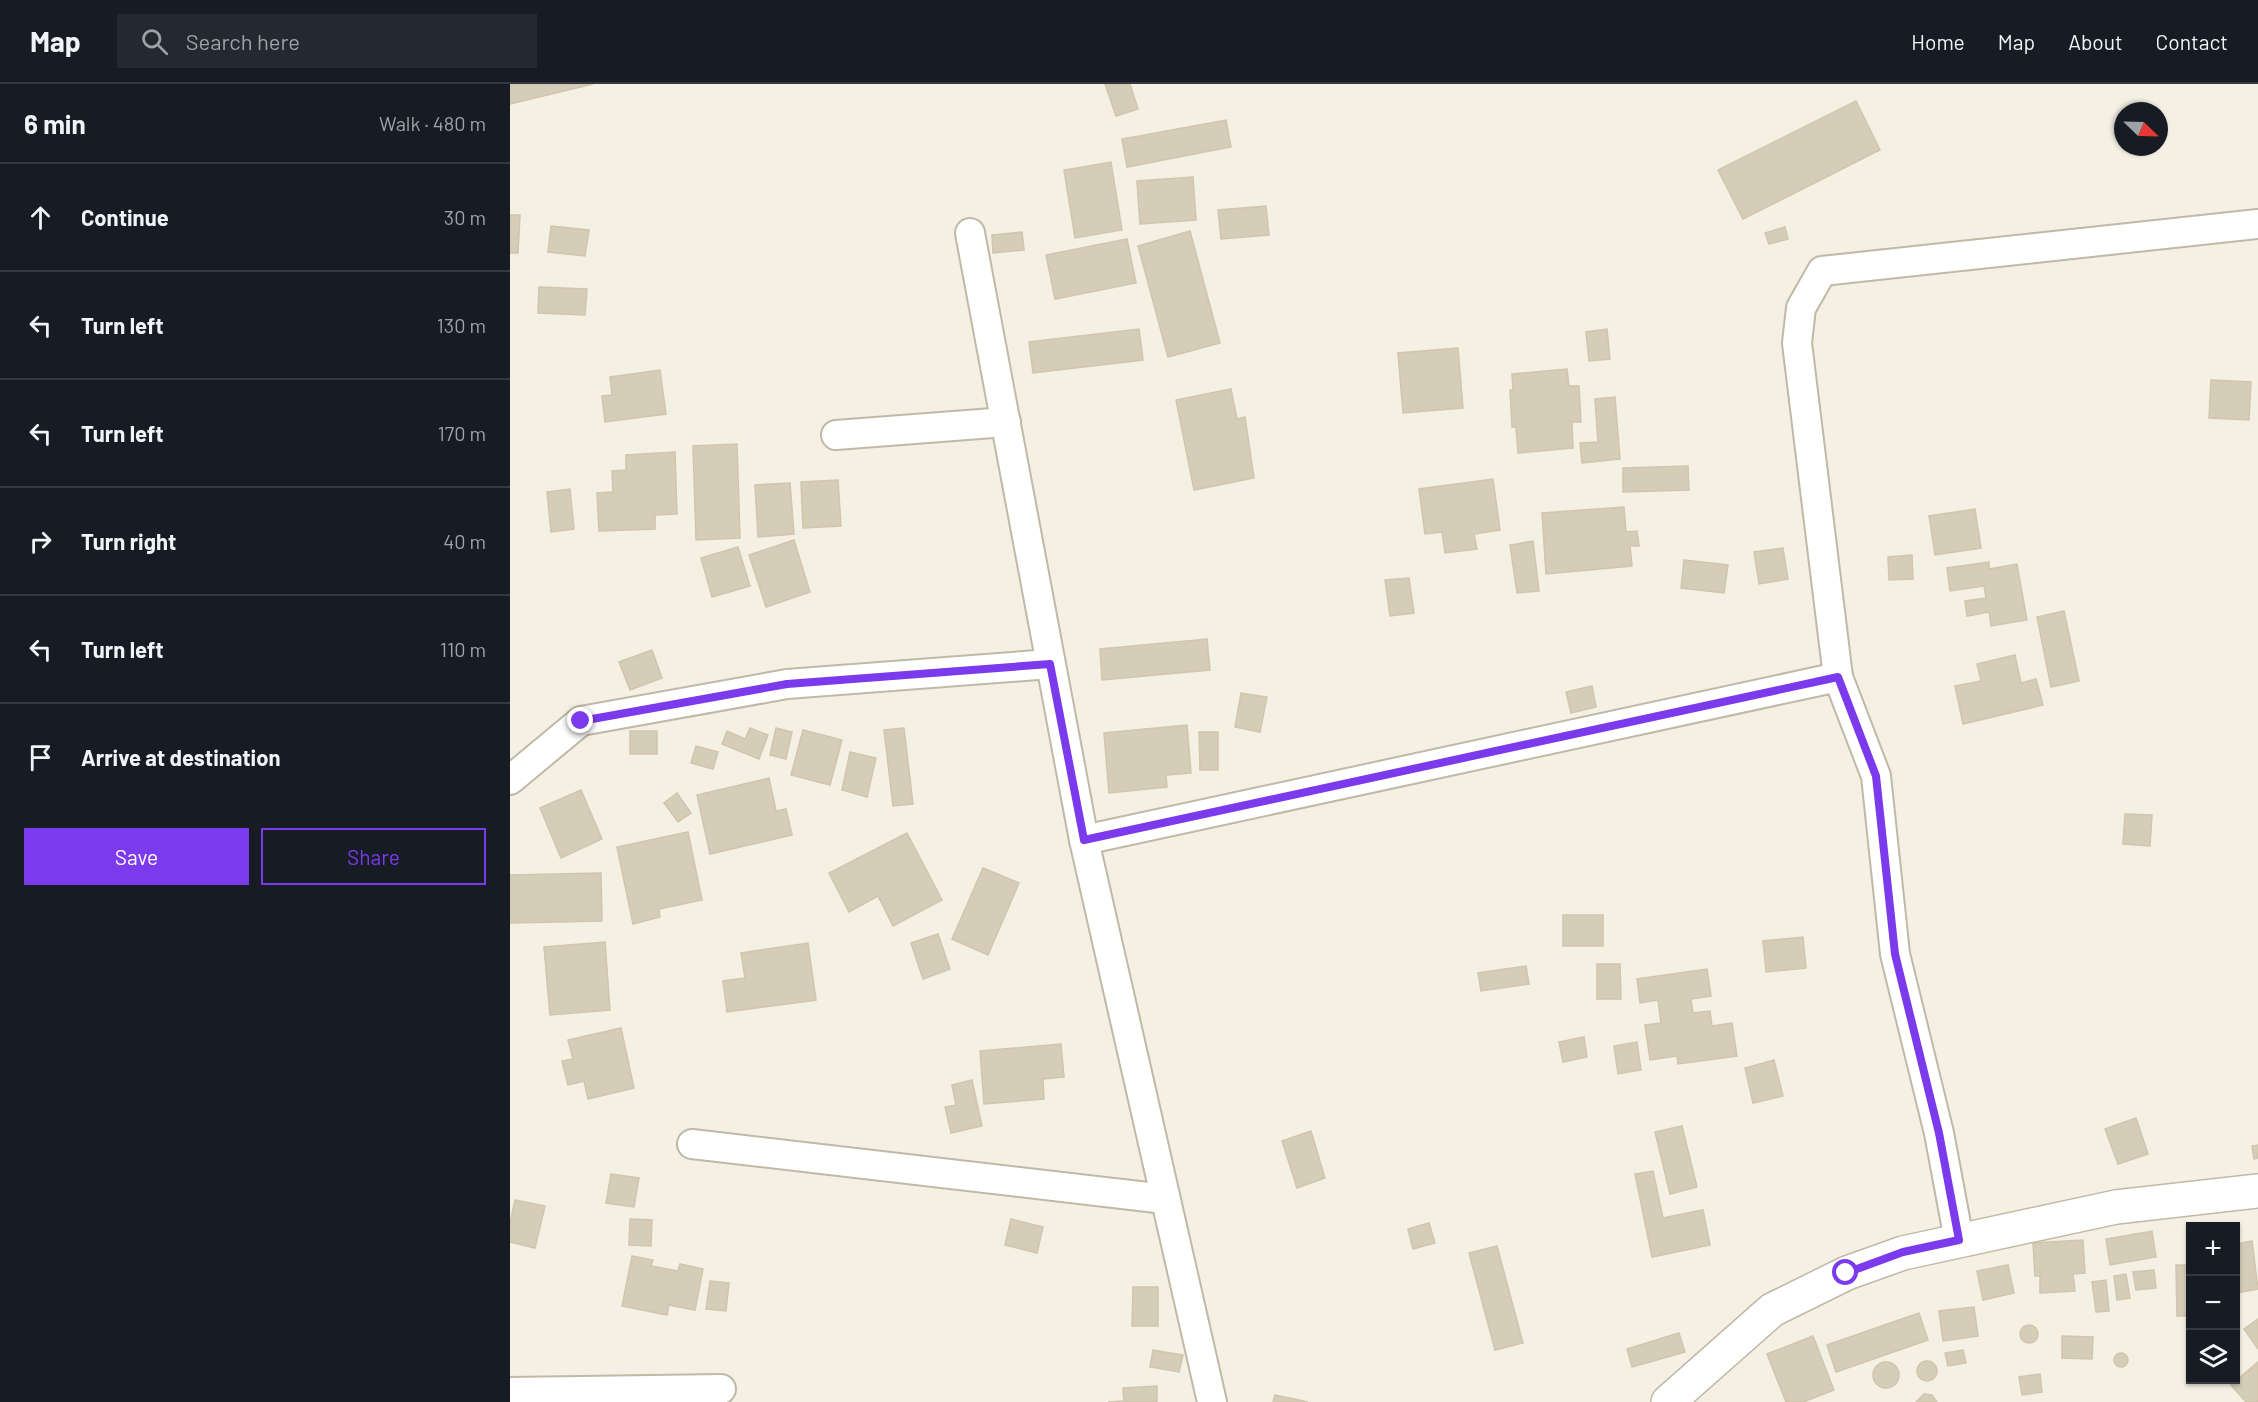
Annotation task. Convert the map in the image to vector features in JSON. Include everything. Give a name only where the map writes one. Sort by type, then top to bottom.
[{"type":"street","points":[[1959,1240],[1939,1133],[1895,954],[1876,776],[1838,677],[1797,343],[1801,308],[1822,271],[2258,225]]},
{"type":"street","points":[[970,233],[1084,840],[1212,1402]]},
{"type":"street","points":[[836,435],[1005,422]]},
{"type":"street","points":[[510,780],[581,721],[787,684],[1050,664]]},
{"type":"street","points":[[1084,840],[1838,677]]},
{"type":"street","points":[[692,1144],[1165,1199]]},
{"type":"street","points":[[1668,1402],[1772,1310],[1846,1273],[1903,1252],[2116,1206],[2258,1191]]},
{"type":"street","points":[[510,1392],[721,1389]]},
{"type":"building","points":[[510,84],[593,84],[510,104]]},
{"type":"building","points":[[1105,84],[1130,84],[1138,109],[1116,116]]},
{"type":"building","points":[[1856,101],[1880,150],[1743,219],[1718,170]]},
{"type":"building","points":[[1226,120],[1231,147],[1127,167],[1122,139]]},
{"type":"building","points":[[1111,162],[1122,230],[1075,238],[1064,170]]},
{"type":"building","points":[[1193,177],[1196,220],[1140,224],[1137,181]]},
{"type":"building","points":[[1266,206],[1269,235],[1221,239],[1218,210]]},
{"type":"building","points":[[510,215],[520,215],[518,253],[510,253]]},
{"type":"building","points":[[551,226],[589,230],[585,256],[548,252]]},
{"type":"building","points":[[1785,227],[1788,239],[1769,244],[1765,233]]},
{"type":"building","points":[[1190,231],[1220,343],[1168,357],[1138,246]]},
{"type":"building","points":[[1022,232],[1024,250],[993,253],[992,235]]},
{"type":"building","points":[[1127,239],[1136,283],[1055,299],[1046,255]]},
{"type":"building","points":[[539,287],[587,289],[585,315],[538,313]]},
{"type":"building","points":[[1139,329],[1143,360],[1033,373],[1029,342]]},
{"type":"building","points":[[1607,329],[1610,359],[1589,361],[1586,332]]},
{"type":"building","points":[[1458,348],[1463,408],[1403,413],[1398,353]]},
{"type":"building","points":[[1567,369],[1569,386],[1579,386],[1581,422],[1572,422],[1573,448],[1518,453],[1516,427],[1512,427],[1510,390],[1513,390],[1512,374]]},
{"type":"building","points":[[660,370],[666,414],[605,422],[602,396],[612,395],[610,377]]},
{"type":"building","points":[[2211,380],[2251,382],[2249,420],[2209,418]]},
{"type":"building","points":[[1231,389],[1237,419],[1245,417],[1254,478],[1194,490],[1176,400]]},
{"type":"building","points":[[1615,397],[1620,459],[1582,463],[1580,443],[1598,442],[1595,399]]},
{"type":"building","points":[[737,444],[740,538],[696,540],[693,446]]},
{"type":"building","points":[[675,452],[677,514],[655,515],[655,529],[599,531],[597,493],[613,492],[612,471],[626,470],[626,455]]},
{"type":"building","points":[[1688,466],[1689,490],[1623,492],[1623,468]]},
{"type":"building","points":[[1493,479],[1500,530],[1474,534],[1477,549],[1445,553],[1442,532],[1425,534],[1419,489]]},
{"type":"building","points":[[838,480],[841,526],[803,528],[801,482]]},
{"type":"building","points":[[790,483],[794,534],[758,537],[755,485]]},
{"type":"building","points":[[570,489],[574,529],[551,532],[547,492]]},
{"type":"building","points":[[1624,507],[1626,532],[1637,531],[1639,546],[1630,546],[1632,566],[1546,574],[1542,513]]},
{"type":"building","points":[[1975,509],[1981,548],[1935,555],[1929,516]]},
{"type":"building","points":[[794,540],[810,592],[766,607],[749,555]]},
{"type":"building","points":[[1533,541],[1539,591],[1517,593],[1510,545]]},
{"type":"building","points":[[738,547],[750,586],[712,597],[701,558]]},
{"type":"building","points":[[1783,548],[1788,579],[1759,584],[1754,552]]},
{"type":"building","points":[[1912,555],[1913,579],[1889,580],[1888,557]]},
{"type":"building","points":[[1684,560],[1728,565],[1724,593],[1681,588]]},
{"type":"building","points":[[1989,562],[1989,569],[2017,564],[2027,620],[1991,626],[1989,612],[1967,616],[1965,601],[1986,598],[1984,586],[1950,591],[1947,568]]},
{"type":"building","points":[[1409,578],[1414,613],[1390,616],[1385,580]]},
{"type":"building","points":[[2064,611],[2079,681],[2051,687],[2037,617]]},
{"type":"building","points":[[1207,639],[1210,670],[1102,680],[1100,649]]},
{"type":"building","points":[[652,650],[662,678],[630,690],[619,662]]},
{"type":"building","points":[[2015,655],[2021,683],[2036,679],[2043,705],[1963,724],[1955,686],[1981,681],[1977,664]]},
{"type":"building","points":[[1592,686],[1596,707],[1571,713],[1566,692]]},
{"type":"building","points":[[1241,693],[1267,697],[1260,732],[1235,727]]},
{"type":"building","points":[[1187,725],[1191,773],[1166,775],[1167,787],[1109,793],[1104,733]]},
{"type":"building","points":[[750,728],[768,735],[759,759],[722,744],[727,731],[745,739]]},
{"type":"building","points":[[776,728],[792,732],[786,759],[770,755]]},
{"type":"building","points":[[904,728],[913,804],[893,806],[884,730]]},
{"type":"building","points":[[803,730],[842,740],[830,785],[791,775]]},
{"type":"building","points":[[630,731],[657,731],[657,754],[630,754]]},
{"type":"building","points":[[1199,732],[1218,732],[1218,770],[1200,770]]},
{"type":"building","points":[[696,746],[718,752],[713,769],[691,763]]},
{"type":"building","points":[[850,752],[876,758],[867,797],[842,790]]},
{"type":"building","points":[[769,778],[776,811],[786,809],[792,835],[710,854],[697,795]]},
{"type":"building","points":[[581,790],[602,839],[561,858],[540,808]]},
{"type":"building","points":[[677,793],[691,813],[678,822],[664,803]]},
{"type":"building","points":[[2125,814],[2152,815],[2150,846],[2123,844]]},
{"type":"building","points":[[688,832],[702,900],[659,909],[660,917],[633,924],[617,847]]},
{"type":"building","points":[[907,833],[942,900],[893,926],[878,896],[849,912],[829,873]]},
{"type":"building","points":[[983,868],[1019,883],[988,955],[952,939]]},
{"type":"building","points":[[601,873],[602,921],[510,923],[510,875]]},
{"type":"building","points":[[1563,915],[1603,915],[1603,946],[1563,946]]},
{"type":"building","points":[[938,934],[950,969],[923,979],[911,943]]},
{"type":"building","points":[[1803,937],[1806,968],[1766,972],[1763,941]]},
{"type":"building","points":[[605,942],[610,1010],[550,1015],[544,947]]},
{"type":"building","points":[[808,943],[816,1000],[727,1012],[723,981],[745,978],[741,953]]},
{"type":"building","points":[[1597,964],[1620,964],[1621,999],[1597,999]]},
{"type":"building","points":[[1526,966],[1529,984],[1481,991],[1478,973]]},
{"type":"building","points":[[1707,969],[1711,996],[1691,999],[1693,1013],[1710,1011],[1712,1026],[1732,1023],[1737,1056],[1678,1064],[1677,1056],[1650,1060],[1645,1025],[1661,1023],[1658,1000],[1640,1003],[1637,979]]},
{"type":"building","points":[[621,1028],[634,1088],[588,1099],[584,1081],[568,1085],[562,1061],[573,1059],[568,1040]]},
{"type":"building","points":[[1584,1037],[1587,1057],[1563,1062],[1559,1042]]},
{"type":"building","points":[[1637,1042],[1641,1070],[1618,1074],[1614,1046]]},
{"type":"building","points":[[1061,1044],[1064,1077],[1043,1079],[1044,1099],[984,1104],[980,1051]]},
{"type":"building","points":[[1774,1060],[1783,1096],[1753,1103],[1745,1068]]},
{"type":"building","points":[[972,1080],[982,1126],[951,1133],[945,1107],[956,1105],[952,1085]]},
{"type":"building","points":[[2136,1118],[2148,1154],[2118,1164],[2105,1129]]},
{"type":"building","points":[[1682,1126],[1697,1187],[1670,1194],[1655,1132]]},
{"type":"building","points":[[1311,1131],[1325,1178],[1297,1188],[1282,1141]]},
{"type":"building","points":[[2258,1145],[2258,1158],[2254,1159],[2252,1146]]},
{"type":"building","points":[[1653,1171],[1663,1218],[1703,1210],[1710,1245],[1652,1257],[1635,1174]]},
{"type":"building","points":[[611,1174],[639,1178],[634,1207],[606,1203]]},
{"type":"building","points":[[515,1200],[545,1206],[535,1248],[510,1242],[510,1223]]},
{"type":"building","points":[[630,1219],[652,1220],[651,1246],[629,1245]]},
{"type":"building","points":[[1011,1219],[1043,1227],[1037,1253],[1005,1245]]},
{"type":"building","points":[[1429,1223],[1435,1243],[1413,1249],[1408,1229]]},
{"type":"building","points":[[2152,1231],[2156,1257],[2110,1265],[2106,1239]]},
{"type":"building","points":[[2083,1240],[2085,1273],[2073,1274],[2075,1291],[2040,1293],[2040,1276],[2035,1276],[2033,1243]]},
{"type":"building","points":[[2252,1241],[2258,1289],[2240,1292],[2240,1243]]},
{"type":"building","points":[[1497,1246],[1523,1343],[1495,1350],[1469,1253]]},
{"type":"building","points":[[632,1256],[653,1260],[651,1266],[678,1271],[680,1264],[703,1269],[695,1310],[669,1305],[667,1315],[622,1306]]},
{"type":"building","points":[[2008,1265],[2014,1293],[1983,1300],[1977,1271]]},
{"type":"building","points":[[2176,1265],[2186,1265],[2186,1316],[2177,1316]]},
{"type":"building","points":[[2154,1270],[2156,1288],[2136,1290],[2133,1272]]},
{"type":"building","points":[[2126,1274],[2130,1298],[2117,1300],[2114,1276]]},
{"type":"building","points":[[2106,1280],[2109,1311],[2096,1312],[2092,1282]]},
{"type":"building","points":[[710,1281],[729,1283],[726,1311],[706,1309]]},
{"type":"building","points":[[1133,1287],[1158,1287],[1158,1326],[1132,1326]]},
{"type":"building","points":[[1974,1307],[1978,1336],[1943,1341],[1939,1311]]},
{"type":"building","points":[[1919,1313],[1928,1340],[1836,1372],[1827,1345]]},
{"type":"building","points":[[2258,1319],[2258,1349],[2244,1329]]},
{"type":"building","points":[[2025,1325],[2033,1325],[2038,1330],[2036,1341],[2025,1343],[2020,1338],[2020,1330]]},
{"type":"building","points":[[1679,1333],[1685,1352],[1632,1367],[1627,1349]]},
{"type":"building","points":[[1813,1336],[1834,1390],[1803,1402],[1786,1402],[1767,1354]]},
{"type":"building","points":[[2062,1336],[2093,1337],[2092,1359],[2062,1358]]},
{"type":"building","points":[[1153,1350],[1183,1355],[1179,1372],[1150,1367]]},
{"type":"building","points":[[1963,1350],[1966,1363],[1948,1366],[1945,1353]]},
{"type":"building","points":[[2121,1353],[2126,1355],[2128,1360],[2126,1365],[2121,1367],[2116,1365],[2114,1360],[2116,1355]]},
{"type":"building","points":[[1923,1361],[1931,1361],[1937,1367],[1937,1375],[1931,1381],[1923,1381],[1917,1375],[1917,1367]]},
{"type":"building","points":[[1886,1362],[1896,1365],[1899,1375],[1896,1385],[1886,1388],[1876,1385],[1873,1375],[1876,1365]]},
{"type":"building","points":[[2258,1362],[2258,1402],[2246,1402],[2231,1385],[2240,1384],[2240,1377]]},
{"type":"building","points":[[2040,1374],[2042,1392],[2022,1395],[2019,1377]]},
{"type":"building","points":[[1157,1386],[1157,1402],[1108,1402],[1124,1401],[1123,1388]]},
{"type":"building","points":[[1924,1394],[1932,1395],[1937,1402],[1916,1402]]},
{"type":"building","points":[[1275,1395],[1308,1402],[1273,1402]]},
{"type":"route","points":[[581,721],[787,684],[1050,664],[1084,840],[1838,677],[1876,776],[1895,954],[1939,1133],[1959,1240],[1903,1252],[1846,1273]]}]
